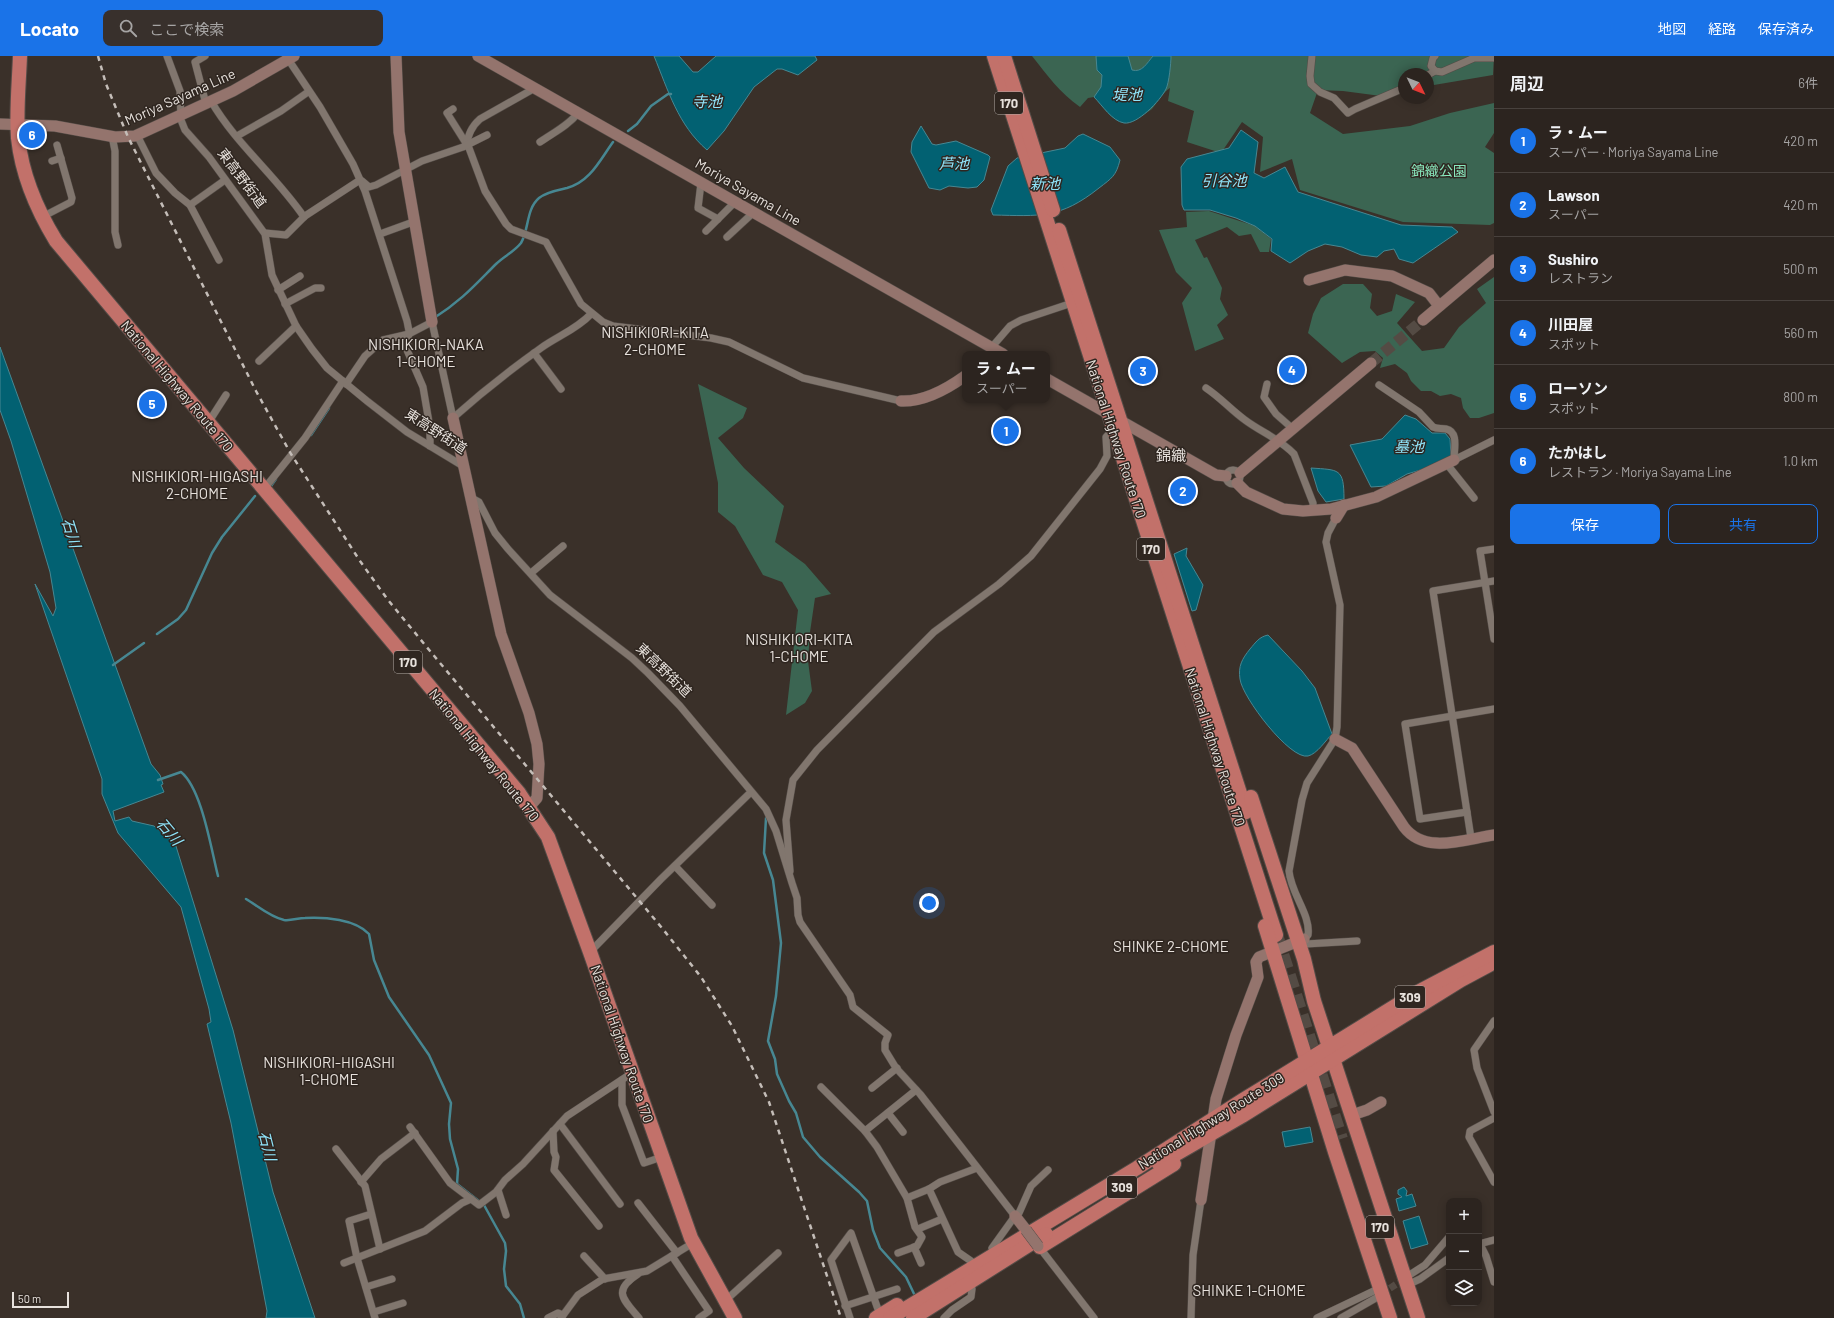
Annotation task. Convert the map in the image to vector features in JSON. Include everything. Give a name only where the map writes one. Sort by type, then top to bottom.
[{"type":"highway","name":"National Highway Route 170","points":[[20,56],[18,124],[23,167],[42,217],[56,241],[529,807],[548,837],[590,952],[627,1076],[662,1157],[693,1243],[735,1318]]},
{"type":"highway","name":"National Highway Route 170","points":[[994,56],[1029,150]]},
{"type":"highway","name":"National Highway Route 170","points":[[1004,56],[1029,150],[1050,218],[1117,425],[1198,662],[1281,934],[1195,685],[1117,425],[1108,413],[1072,303],[1050,218]]},
{"type":"highway","points":[[1198,662],[1218,702],[1228,728],[1301,940],[1314,1001],[1409,1280],[1418,1318]]},
{"type":"highway","points":[[1195,685],[1196,707],[1203,734],[1273,952],[1378,1293],[1390,1318]]},
{"type":"highway","name":"National Highway Route 309","points":[[913,1318],[1152,1169],[1210,1135],[1418,992],[1494,952]]},
{"type":"highway","name":"National Highway Route 309","points":[[1331,1053],[1494,962]]},
{"type":"highway","name":"National Highway Route 309","points":[[882,1317],[1186,1137],[1212,1120],[1309,1067]]},
{"type":"highway","name":"309","points":[[926,1318],[1040,1249],[1192,1152],[1210,1135]]},
{"type":"highway","name":"309","points":[[882,1317],[1175,1136],[1186,1137]]},
{"type":"highway","name":"170","points":[[1399,1318],[1346,1137],[1410,1318]]},
{"type":"street","name":"東高野街道","points":[[167,56],[180,91],[181,120],[185,130],[209,157],[264,233],[272,275],[278,290],[296,326],[327,368],[407,432],[464,466],[470,497],[478,502],[495,533],[550,595],[632,658],[648,673],[680,706],[766,809],[771,819],[790,878]]},
{"type":"street","points":[[205,56],[196,62],[209,102],[292,199],[304,217]]},
{"type":"street","points":[[396,56],[399,132],[413,222],[432,322],[464,466]]},
{"type":"street","points":[[1312,56],[1310,76],[1312,84],[1320,92],[1334,98],[1348,113],[1355,108],[1398,90]]},
{"type":"street","points":[[1435,56],[1431,66],[1435,71],[1442,72],[1474,58],[1494,58]]},
{"type":"street","name":"Moriya Sayama Line","points":[[1,124],[55,126],[112,136],[128,137],[136,135],[246,85],[289,57]]},
{"type":"street","points":[[289,57],[308,92],[323,113],[360,180],[380,234],[393,284],[407,321],[407,350],[426,400],[430,428],[430,446]]},
{"type":"street","name":"Moriya Sayama Line","points":[[483,57],[578,113],[754,212],[989,351]]},
{"type":"street","points":[[466,145],[470,132],[480,119],[535,88]]},
{"type":"street","points":[[237,136],[281,111],[308,92]]},
{"type":"street","points":[[447,113],[471,152],[485,191],[506,224],[511,229],[546,242],[576,296],[591,314],[602,322],[613,326],[711,338],[729,342],[803,378],[901,401],[912,401],[929,396],[962,378]]},
{"type":"street","points":[[540,142],[558,128],[571,122],[578,113]]},
{"type":"street","points":[[136,135],[156,173],[174,193],[190,205],[218,260]]},
{"type":"street","points":[[360,180],[369,187],[434,156],[466,145],[487,135]]},
{"type":"street","points":[[112,136],[115,151],[115,232],[118,245]]},
{"type":"street","points":[[42,217],[71,202],[72,198],[58,145]]},
{"type":"street","points":[[52,161],[61,158]]},
{"type":"street","points":[[190,205],[225,180]]},
{"type":"street","points":[[264,233],[286,235],[304,217],[360,180]]},
{"type":"street","points":[[701,183],[698,208],[718,219]]},
{"type":"street","points":[[706,231],[735,202]]},
{"type":"street","points":[[727,237],[754,212]]},
{"type":"street","points":[[380,234],[413,222]]},
{"type":"street","points":[[1423,320],[1494,260]]},
{"type":"street","points":[[1309,280],[1344,270],[1392,276],[1429,293],[1439,306]]},
{"type":"street","points":[[278,290],[300,276]]},
{"type":"street","points":[[285,304],[315,288],[321,288]]},
{"type":"street","points":[[989,351],[1010,326],[1021,320],[1072,303]]},
{"type":"street","points":[[453,418],[492,385],[534,353],[565,335],[591,314]]},
{"type":"street","points":[[264,489],[305,438],[365,356],[377,344],[391,337],[408,334],[432,322]]},
{"type":"street","points":[[259,362],[296,326]]},
{"type":"street","points":[[534,353],[561,389]]},
{"type":"street","points":[[1371,363],[1278,441],[1238,478],[1233,484],[1228,482],[1226,476],[1228,471],[1232,469],[1236,470],[1238,478],[1246,492],[1283,509],[1303,512],[1331,509],[1376,497],[1494,440]]},
{"type":"street","points":[[1050,381],[1108,413]]},
{"type":"street","points":[[1267,384],[1264,397],[1276,414],[1293,429]]},
{"type":"street","points":[[1379,385],[1419,412],[1433,427],[1443,428],[1452,432],[1455,436],[1450,461],[1474,498]]},
{"type":"street","points":[[1206,388],[1226,402],[1232,410],[1246,421],[1288,448],[1297,457],[1313,510]]},
{"type":"street","points":[[208,423],[226,395]]},
{"type":"street","points":[[1094,1318],[916,1090],[897,1068],[885,1050],[885,1042],[888,1035],[853,1007],[850,995],[800,922],[797,898],[790,878],[786,820],[793,780],[817,750],[934,632],[999,584],[1040,547],[1100,469],[1107,456],[1106,437],[1117,425],[1216,475],[1226,476]]},
{"type":"street","points":[[470,497],[501,634],[529,713],[537,744],[539,764],[537,798],[529,807]]},
{"type":"street","points":[[1191,1318],[1193,1255],[1212,1120],[1216,1099],[1236,1035],[1258,977],[1256,962],[1259,957],[1301,940],[1308,935],[1309,930],[1303,910],[1290,883],[1291,858],[1307,783],[1335,739],[1340,605],[1326,542],[1328,533],[1344,505]]},
{"type":"street","points":[[531,573],[563,546]]},
{"type":"street","points":[[1494,549],[1480,551],[1494,639]]},
{"type":"street","points":[[1471,838],[1433,591],[1494,581]]},
{"type":"street","points":[[1467,812],[1420,819],[1404,724],[1494,709]]},
{"type":"street","points":[[1335,739],[1352,748],[1404,827],[1415,838],[1421,841],[1437,843],[1494,834]]},
{"type":"street","points":[[590,952],[751,792]]},
{"type":"street","points":[[675,866],[712,905]]},
{"type":"street","points":[[1301,940],[1306,944],[1357,941]]},
{"type":"street","points":[[1494,1021],[1474,1050],[1477,1068],[1494,1112]]},
{"type":"street","points":[[872,1088],[897,1068]]},
{"type":"street","points":[[361,1182],[381,1159],[412,1130],[450,1183],[479,1205],[498,1190],[572,1112],[627,1076]]},
{"type":"street","points":[[627,1076],[622,1106],[644,1164],[662,1157]]},
{"type":"street","points":[[821,1087],[866,1131],[907,1198],[915,1227],[922,1237],[917,1246],[898,1253]]},
{"type":"street","points":[[866,1131],[916,1090]]},
{"type":"street","points":[[1352,1115],[1367,1110],[1381,1102]]},
{"type":"street","points":[[888,1113],[903,1132]]},
{"type":"street","points":[[1494,1118],[1470,1131],[1469,1137],[1494,1182]]},
{"type":"street","points":[[560,1124],[620,1204]]},
{"type":"street","points":[[553,1131],[554,1152],[556,1157],[554,1170],[599,1226]]},
{"type":"street","points":[[336,1149],[364,1186],[380,1249]]},
{"type":"street","points":[[907,1198],[929,1189],[940,1182],[977,1168]]},
{"type":"street","points":[[992,1248],[1015,1216],[1019,1213],[1031,1186],[1048,1170]]},
{"type":"street","points":[[929,1189],[958,1252],[971,1261]]},
{"type":"street","points":[[498,1190],[506,1216]]},
{"type":"street","points":[[344,1263],[425,1231],[462,1203],[472,1199]]},
{"type":"street","points":[[638,1203],[674,1255],[709,1311],[700,1318]]},
{"type":"street","points":[[372,1214],[349,1221],[357,1258],[375,1315],[403,1303]]},
{"type":"street","points":[[918,1230],[942,1219]]},
{"type":"street","points":[[850,1318],[831,1260],[851,1233],[873,1297],[882,1317]]},
{"type":"street","points":[[1409,1280],[1425,1265],[1446,1240]]},
{"type":"street","points":[[1482,1243],[1494,1240]]},
{"type":"street","points":[[548,1318],[558,1313],[562,1317],[578,1295],[605,1279],[647,1271],[693,1243]]},
{"type":"street","points":[[914,1247],[921,1263]]},
{"type":"street","points":[[1482,1249],[1486,1256],[1494,1282]]},
{"type":"street","points":[[726,1300],[778,1252]]},
{"type":"street","points":[[584,1256],[605,1279]]},
{"type":"street","points":[[1409,1280],[1420,1279],[1446,1260]]},
{"type":"street","points":[[639,1318],[623,1299],[621,1293],[623,1287],[628,1281],[640,1272]]},
{"type":"street","points":[[366,1287],[392,1279]]},
{"type":"street","points":[[845,1306],[897,1289]]},
{"type":"street","points":[[944,1318],[952,1310],[971,1297],[972,1289]]},
{"type":"street","points":[[1317,1318],[1378,1293]]},
{"type":"street","points":[[1341,1318],[1378,1293]]},
{"type":"green space","name":"錦織公園","points":[[1032,56],[1494,56],[1493,75],[1434,85],[1434,68],[1398,68],[1398,92],[1381,96],[1343,91],[1318,90],[1310,113],[1343,134],[1410,126],[1450,113],[1494,103],[1494,133],[1485,147],[1494,153],[1494,223],[1490,225],[1403,222],[1300,190],[1292,159],[1260,172],[1263,137],[1242,122],[1221,153],[1187,142],[1194,111],[1168,101],[1170,88],[1162,95],[1152,109],[1139,118],[1125,123],[1114,118],[1094,97],[1088,98],[1080,107],[1060,90]]},
{"type":"green space","points":[[1209,211],[1255,226],[1271,239],[1269,252],[1260,252],[1251,234],[1239,236],[1227,227],[1195,240],[1204,258],[1207,257],[1222,288],[1220,299],[1228,315],[1217,325],[1224,339],[1195,351],[1182,303],[1192,288],[1176,272],[1159,230],[1187,227],[1186,212]]},
{"type":"green space","points":[[1494,277],[1494,413],[1479,418],[1470,418],[1463,408],[1461,398],[1451,394],[1440,396],[1431,391],[1421,391],[1411,381],[1407,373],[1395,364],[1380,368],[1383,358],[1375,351],[1360,352],[1342,363],[1308,333],[1313,314],[1321,298],[1343,284],[1363,284],[1372,294],[1370,308],[1377,316],[1392,311],[1396,294],[1415,302],[1397,323],[1422,351],[1444,348],[1459,327],[1486,303],[1477,289]]},
{"type":"green space","points":[[698,384],[747,408],[743,418],[718,438],[744,468],[784,506],[775,542],[805,564],[831,594],[815,598],[810,632],[808,661],[812,691],[805,703],[786,715],[798,610],[782,582],[763,575],[735,526],[718,512],[718,483]]},
{"type":"water","name":"寺池","points":[[654,56],[679,56],[693,72],[698,72],[716,56],[815,56],[817,60],[798,75],[782,69],[777,69],[754,87],[724,131],[707,150],[688,130],[681,118],[669,94]]},
{"type":"water","name":"堤池","points":[[1096,56],[1128,56],[1132,70],[1136,71],[1144,67],[1153,56],[1171,56],[1169,78],[1166,89],[1159,100],[1148,111],[1129,123],[1120,122],[1111,116],[1094,97],[1101,87],[1102,75],[1097,70]]},
{"type":"water","name":"芦池","points":[[921,126],[932,144],[936,145],[956,141],[988,155],[990,157],[984,180],[977,187],[968,188],[949,186],[940,190],[929,188],[911,152],[912,142]]},
{"type":"water","name":"引谷池","points":[[1241,130],[1258,142],[1254,173],[1264,178],[1285,167],[1298,192],[1401,225],[1452,227],[1458,232],[1413,263],[1399,259],[1394,249],[1384,251],[1377,257],[1361,255],[1342,247],[1325,244],[1308,251],[1290,263],[1271,251],[1272,239],[1255,226],[1210,210],[1184,210],[1182,205],[1181,167],[1187,159],[1229,148]]},
{"type":"water","name":"新池","points":[[1083,134],[1110,147],[1120,160],[1117,170],[1110,179],[1073,205],[1049,214],[1024,216],[993,215],[991,210],[1008,166],[1017,158],[1065,148],[1078,136]]},
{"type":"water","points":[[0,347],[151,764],[160,775],[163,784],[161,785],[164,792],[113,811],[115,821],[129,817],[132,821],[154,826],[175,843],[233,1030],[273,1192],[315,1318],[266,1318],[267,1311],[231,1123],[207,1024],[211,1022],[209,1009],[181,907],[118,833],[102,794],[102,779],[35,584],[53,616],[56,608],[50,572],[11,441],[0,410]]},
{"type":"water","name":"墓池","points":[[1405,415],[1416,419],[1432,433],[1445,433],[1450,439],[1451,457],[1424,469],[1407,474],[1386,486],[1371,487],[1350,445],[1382,439]]},
{"type":"water","points":[[1311,468],[1328,469],[1338,473],[1343,481],[1344,499],[1326,502],[1318,491]]},
{"type":"water","points":[[1187,548],[1186,556],[1203,585],[1196,610],[1192,611],[1174,554]]},
{"type":"water","points":[[1268,635],[1302,671],[1315,688],[1332,734],[1318,750],[1311,755],[1300,755],[1279,738],[1268,726],[1243,688],[1240,679],[1240,666],[1243,659],[1258,640]]},
{"type":"water","points":[[1310,1127],[1313,1142],[1285,1147],[1282,1132]]},
{"type":"water","points":[[1404,1187],[1407,1191],[1406,1196],[1412,1194],[1416,1206],[1399,1211],[1396,1199],[1402,1197],[1398,1194],[1398,1190]]},
{"type":"water","points":[[1419,1216],[1428,1244],[1411,1249],[1403,1221]]},
{"type":"waterway","points":[[628,131],[637,124],[651,106],[668,94],[671,94]]},
{"type":"waterway","points":[[434,318],[460,299],[499,261],[521,243],[524,238],[532,208],[539,198],[582,181],[594,170],[613,142]]},
{"type":"waterway","points":[[311,435],[329,408]]},
{"type":"waterway","points":[[271,486],[276,479]]},
{"type":"waterway","points":[[157,634],[178,619],[186,610],[212,553],[222,537],[255,496]]},
{"type":"waterway","points":[[113,665],[144,643]]},
{"type":"waterway","points":[[158,780],[181,772],[188,780],[195,792],[205,820],[218,876]]},
{"type":"waterway","points":[[766,818],[764,853],[773,880],[781,943],[776,996],[768,1041],[775,1059],[777,1074],[796,1113],[803,1137],[820,1157],[867,1201],[873,1230],[880,1248],[906,1277],[916,1298]]},
{"type":"waterway","points":[[246,899],[279,919],[289,920],[313,918],[339,920],[356,925],[369,934],[374,960],[389,997],[429,1055],[451,1103],[449,1124],[450,1139],[458,1169],[457,1184],[484,1205],[505,1243],[506,1251],[504,1269],[506,1286],[520,1304],[524,1318]]},
{"type":"tunnel","points":[[1371,363],[1423,320]]},
{"type":"tunnel","points":[[1276,935],[1341,1139]]},
{"type":"tunnel","points":[[1381,1294],[1406,1278]]},
{"type":"railway","points":[[98,56],[106,84],[128,137],[256,391],[291,454],[360,561],[388,600],[662,928],[701,977],[732,1026],[769,1102],[841,1318]]},
{"type":"place","name":"たかはし","points":[[32,135]]},
{"type":"place","name":"川田屋","points":[[1292,370]]},
{"type":"place","name":"Sushiro","points":[[1143,371]]},
{"type":"place","name":"ローソン","points":[[152,404]]},
{"type":"place","name":"ラ・ムー","points":[[1006,431]]},
{"type":"place","name":"Lawson","points":[[1183,491]]},
{"type":"district","name":"NISHIKIORI-KITA 2-CHOME","points":[[655,342]]},
{"type":"district","name":"NISHIKIORI-NAKA 1-CHOME","points":[[426,354]]},
{"type":"district","name":"錦織","points":[[1171,456]]},
{"type":"district","name":"NISHIKIORI-HIGASHI 2-CHOME","points":[[197,486]]},
{"type":"district","name":"NISHIKIORI-KITA 1-CHOME","points":[[799,648]]},
{"type":"district","name":"SHINKE 2-CHOME","points":[[1171,947]]},
{"type":"district","name":"NISHIKIORI-HIGASHI 1-CHOME","points":[[329,1072]]},
{"type":"district","name":"SHINKE 1-CHOME","points":[[1249,1291]]},
{"type":"water label","name":"石川","points":[[71,533]]},
{"type":"water label","name":"石川","points":[[169,832]]},
{"type":"water label","name":"石川","points":[[267,1146]]}]
